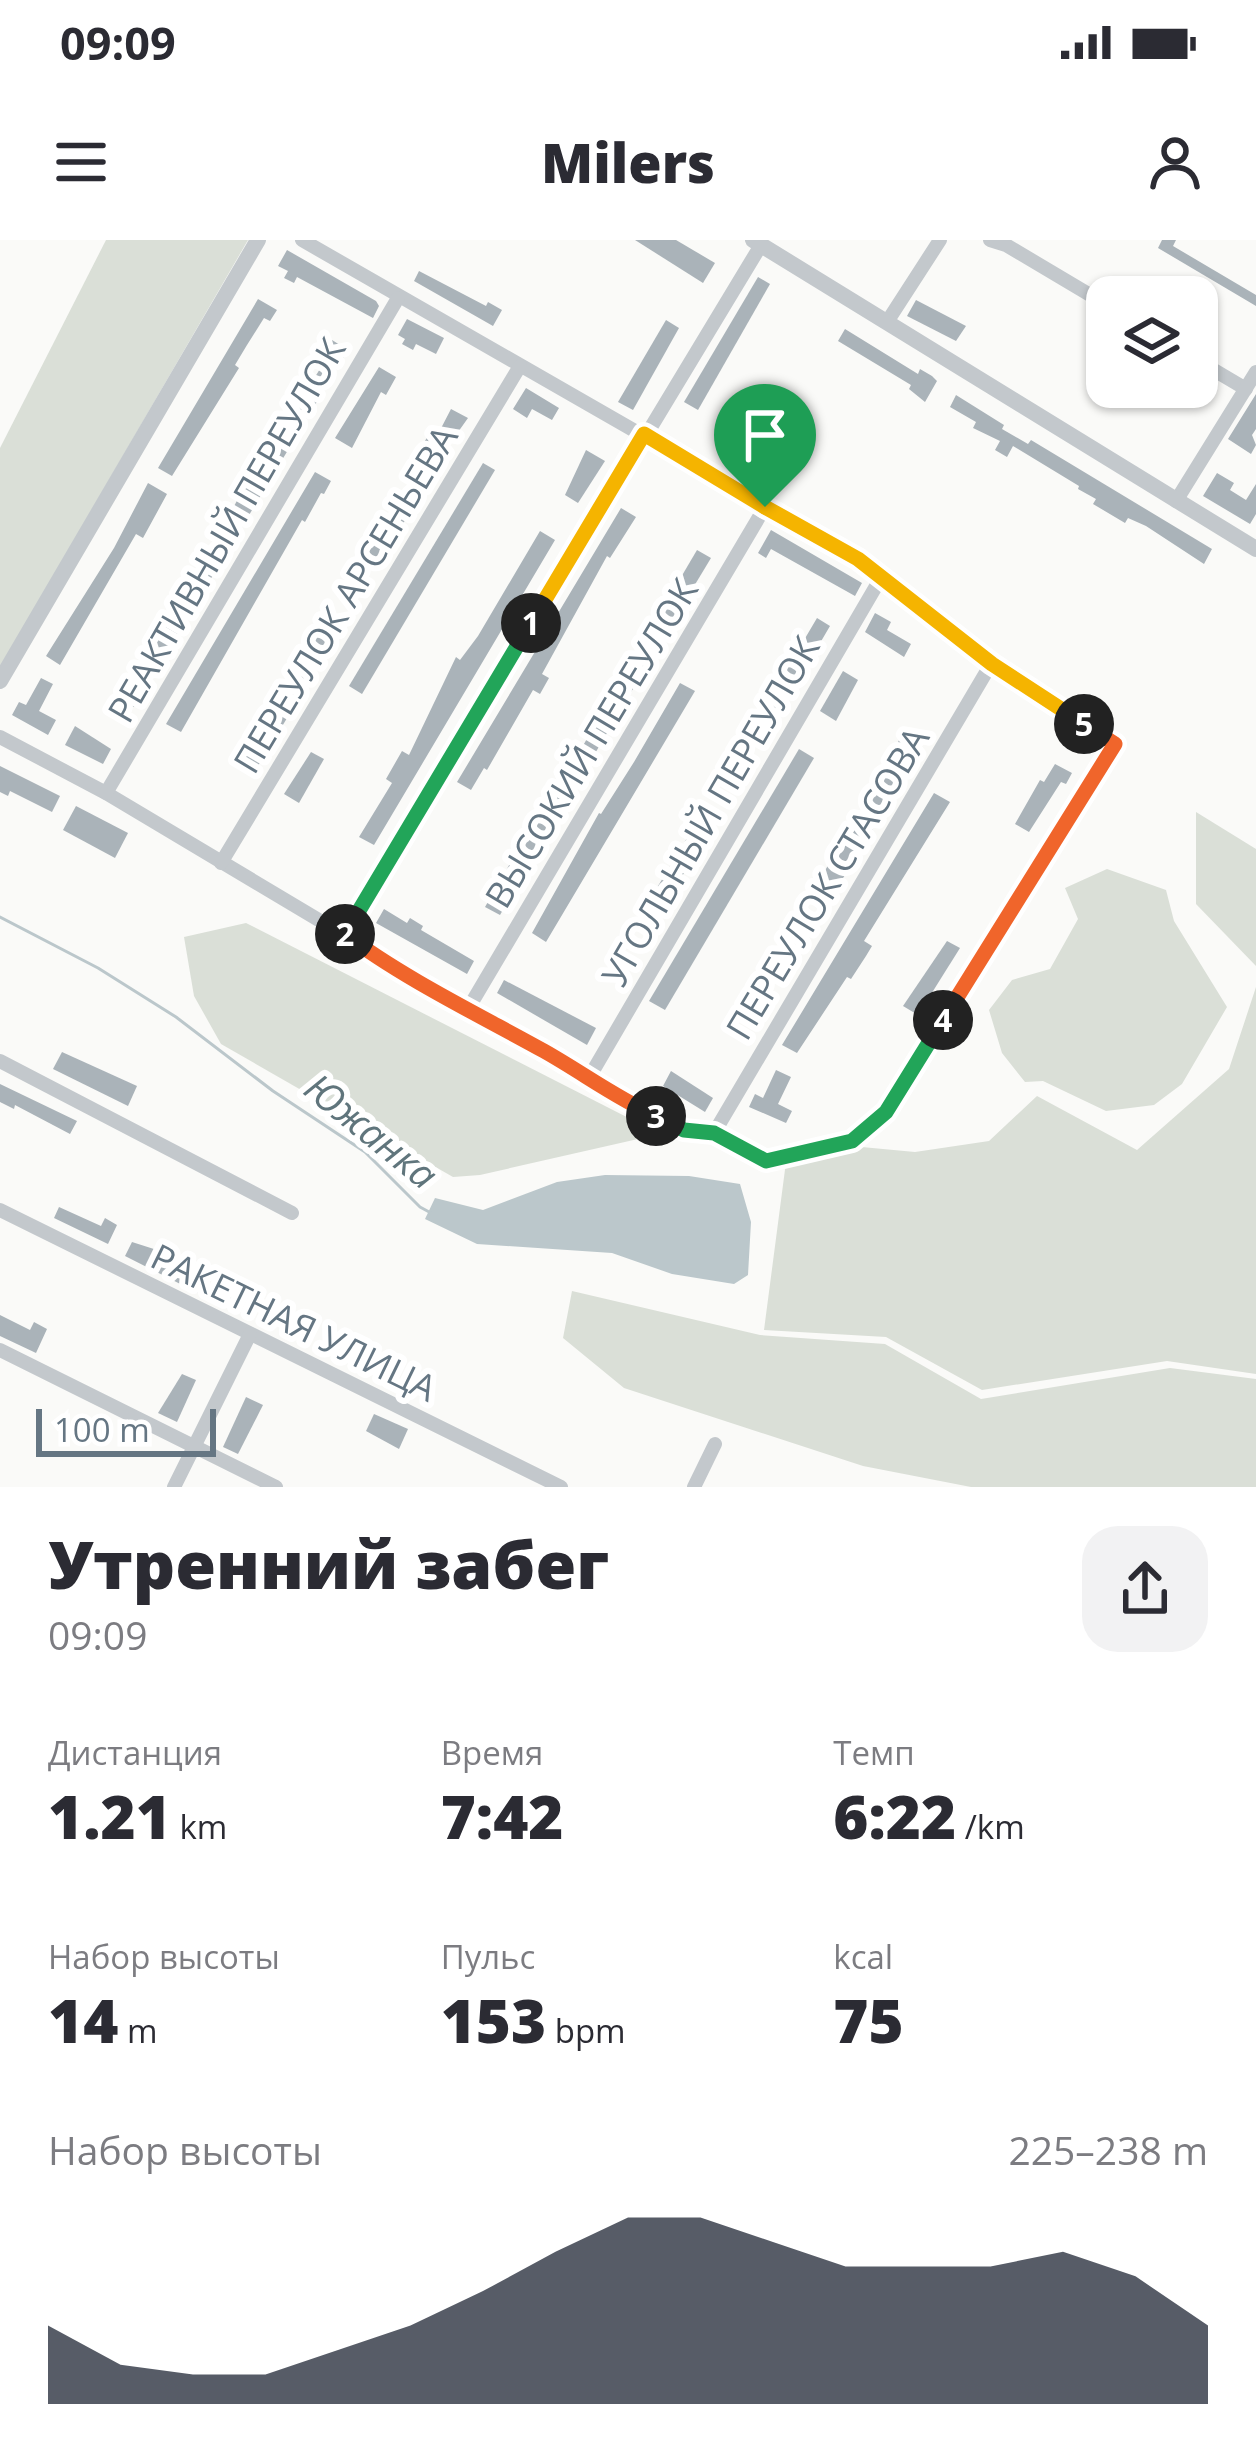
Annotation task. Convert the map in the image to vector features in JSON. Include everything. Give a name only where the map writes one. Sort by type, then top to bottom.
[{"type":"street","points":[[0,681],[259,240]]},
{"type":"street","points":[[0,737],[106,793],[468,1009],[590,1076],[614,1096],[684,1130],[714,1133],[766,1161],[852,1141],[886,1112],[1115,744],[992,664],[882,576],[302,240]]},
{"type":"street","points":[[887,322],[940,240]]},
{"type":"street","points":[[990,240],[1008,242],[1086,292]]},
{"type":"street","points":[[345,934],[759,242],[1256,549]]},
{"type":"street","name":"РЕАКТИВНЫЙ ПЕРЕУЛОК","points":[[106,793],[398,298]]},
{"type":"street","name":"ПЕРЕУЛОК АРСЕНЬЕВА","points":[[221,863],[520,366]]},
{"type":"street","points":[[1218,372],[1246,389]]},
{"type":"street","points":[[1176,501],[1256,372]]},
{"type":"street","name":"ВЫСОКИЙ ПЕРЕУЛОК","points":[[468,1009],[765,507]]},
{"type":"street","name":"УГОЛЬНЫЙ ПЕРЕУЛОК","points":[[590,1076],[882,576]]},
{"type":"street","name":"ПЕРЕУЛОК СТАСОВА","points":[[714,1133],[992,664]]},
{"type":"street","points":[[0,1061],[292,1213]]},
{"type":"street","name":"РАКЕТНАЯ УЛИЦА","points":[[0,1210],[561,1487]]},
{"type":"street","points":[[174,1487],[250,1334]]},
{"type":"street","points":[[0,1350],[276,1487]]},
{"type":"street","points":[[694,1487],[715,1444]]},
{"type":"shaded area","points":[[106,240],[248,240],[0,668],[0,448]]},
{"type":"shaded area","points":[[1196,812],[1256,849],[1256,966],[1196,904]]},
{"type":"shaded area","points":[[1107,869],[1166,890],[1174,921],[1227,1007],[1182,1084],[1154,1105],[1106,1111],[1043,1081],[1025,1082],[1002,1053],[989,1010],[1012,980],[1050,969],[1078,919],[1065,888]]},
{"type":"shaded area","points":[[246,923],[660,1134],[453,1177],[221,1044],[194,996],[184,937]]},
{"type":"shaded area","points":[[1256,987],[1256,1374],[1167,1361],[982,1390],[886,1337],[764,1330],[786,1162],[851,1146],[915,1152],[989,1141],[1037,1096],[1137,1150],[1229,1069]]},
{"type":"shaded area","points":[[605,1175],[689,1176],[740,1184],[751,1222],[748,1275],[734,1284],[672,1274],[612,1253],[477,1244],[425,1219],[435,1198],[483,1210],[557,1182]]},
{"type":"shaded area","points":[[572,1291],[760,1335],[885,1344],[981,1399],[1170,1368],[1256,1379],[1256,1487],[971,1487],[863,1466],[624,1388],[563,1338]]},
{"type":"building","points":[[635,240],[676,240],[715,263],[703,283]]},
{"type":"building","points":[[1162,240],[1176,240],[1173,246],[1256,295],[1256,306],[1218,284],[1218,276],[1205,276],[1158,248]]},
{"type":"building","points":[[287,250],[376,301],[379,306],[373,318],[297,277],[294,283],[284,278],[288,271],[278,266]]},
{"type":"building","points":[[419,271],[502,310],[493,326],[414,281]]},
{"type":"building","points":[[758,277],[770,284],[698,410],[684,402]]},
{"type":"building","points":[[258,299],[277,310],[270,321],[264,318],[172,476],[158,468]]},
{"type":"building","points":[[916,300],[966,326],[956,341],[907,316]]},
{"type":"building","points":[[407,319],[444,338],[436,354],[416,344],[413,350],[402,344],[405,339],[398,335]]},
{"type":"building","points":[[666,320],[679,328],[633,410],[618,402]]},
{"type":"building","points":[[845,329],[918,374],[920,369],[932,376],[937,381],[925,402],[909,389],[911,385],[838,341]]},
{"type":"building","points":[[332,340],[348,350],[134,707],[121,700],[229,516],[241,485],[260,454],[265,456],[272,447],[296,407],[292,405],[299,392],[304,395],[326,359],[322,357]]},
{"type":"building","points":[[379,367],[396,377],[386,395],[381,392],[352,448],[335,438]]},
{"type":"building","points":[[526,388],[559,408],[552,420],[532,409],[527,418],[513,409]]},
{"type":"building","points":[[1256,394],[1252,435],[1256,445],[1251,454],[1228,439]]},
{"type":"building","points":[[956,395],[1004,425],[1002,429],[1028,444],[1031,440],[1212,549],[1204,564],[1146,526],[1128,518],[1125,523],[1093,504],[1096,499],[1079,486],[1013,446],[1007,457],[995,450],[1000,441],[973,428],[976,422],[950,407]]},
{"type":"building","points":[[451,409],[468,418],[441,456],[380,565],[366,557],[413,476],[405,472],[430,433],[437,436]]},
{"type":"building","points":[[586,450],[605,461],[578,503],[565,495]]},
{"type":"building","points":[[483,463],[495,470],[362,694],[349,686]]},
{"type":"building","points":[[315,472],[331,481],[324,494],[302,520],[181,732],[166,724]]},
{"type":"building","points":[[1217,473],[1234,483],[1230,490],[1246,500],[1256,484],[1256,514],[1250,524],[1203,496]]},
{"type":"building","points":[[148,483],[167,494],[143,538],[136,534],[60,665],[46,656],[114,548]]},
{"type":"building","points":[[621,508],[636,517],[610,558],[607,556],[542,674],[549,678],[540,694],[533,690],[471,790],[457,782]]},
{"type":"building","points":[[771,530],[862,583],[855,596],[771,549],[766,558],[758,553]]},
{"type":"building","points":[[540,531],[555,540],[374,845],[359,837],[392,783],[386,779],[402,751],[409,755],[456,657],[460,660],[478,636]]},
{"type":"building","points":[[697,550],[711,558],[670,626],[657,618]]},
{"type":"building","points":[[875,613],[891,622],[887,630],[911,644],[904,657],[865,632]]},
{"type":"building","points":[[817,618],[830,626],[761,744],[741,732],[749,719],[755,723]]},
{"type":"building","points":[[325,620],[341,629],[255,771],[243,763],[277,696],[282,699]]},
{"type":"building","points":[[633,657],[647,665],[500,915],[485,907],[569,761],[573,763],[615,681]]},
{"type":"building","points":[[843,671],[858,680],[836,721],[820,711]]},
{"type":"building","points":[[41,678],[53,684],[39,711],[56,720],[48,735],[12,715],[19,702],[26,705]]},
{"type":"building","points":[[680,683],[695,691],[546,942],[532,933]]},
{"type":"building","points":[[75,726],[111,749],[103,764],[65,745]]},
{"type":"building","points":[[900,738],[918,749],[882,814],[868,806]]},
{"type":"building","points":[[799,749],[814,758],[665,1010],[649,1001]]},
{"type":"building","points":[[311,752],[324,759],[299,803],[284,794]]},
{"type":"building","points":[[1055,764],[1072,773],[1029,832],[1015,824],[1040,780],[1044,782]]},
{"type":"building","points":[[0,766],[60,796],[52,812],[10,791],[8,796],[0,792]]},
{"type":"building","points":[[934,793],[950,802],[864,941],[872,946],[866,956],[797,1053],[782,1045]]},
{"type":"building","points":[[707,805],[721,813],[665,904],[652,896]]},
{"type":"building","points":[[76,806],[128,833],[115,858],[63,830]]},
{"type":"building","points":[[856,820],[873,830],[830,899],[813,890]]},
{"type":"building","points":[[384,909],[407,923],[410,918],[423,926],[421,930],[474,961],[467,974],[376,923]]},
{"type":"building","points":[[947,941],[960,948],[918,1015],[903,1006]]},
{"type":"building","points":[[504,980],[596,1028],[587,1045],[497,993]]},
{"type":"building","points":[[62,1052],[137,1086],[128,1106],[53,1069]]},
{"type":"building","points":[[776,1070],[791,1077],[778,1104],[792,1111],[786,1123],[749,1107],[755,1094],[763,1098]]},
{"type":"building","points":[[671,1071],[713,1098],[705,1112],[663,1086]]},
{"type":"building","points":[[0,1084],[77,1121],[70,1134],[0,1102]]},
{"type":"building","points":[[59,1207],[101,1226],[105,1218],[117,1225],[108,1244],[54,1218]]},
{"type":"building","points":[[132,1242],[157,1250],[155,1254],[209,1281],[202,1295],[125,1256]]},
{"type":"building","points":[[0,1315],[30,1330],[34,1322],[47,1329],[36,1353],[0,1336]]},
{"type":"building","points":[[182,1374],[196,1380],[177,1422],[158,1413]]},
{"type":"building","points":[[246,1397],[263,1405],[238,1454],[223,1447]]},
{"type":"building","points":[[374,1414],[408,1429],[399,1449],[366,1431]]},
{"type":"waterway","name":"Южанка","points":[[0,917],[98,968],[176,1017],[273,1091],[365,1152],[431,1213]]},
{"type":"route","points":[[644,434],[765,507],[858,559],[992,664],[1115,744],[886,1112],[852,1141],[766,1161],[714,1133],[684,1130],[614,1096],[590,1076],[345,934],[644,434]]}]
